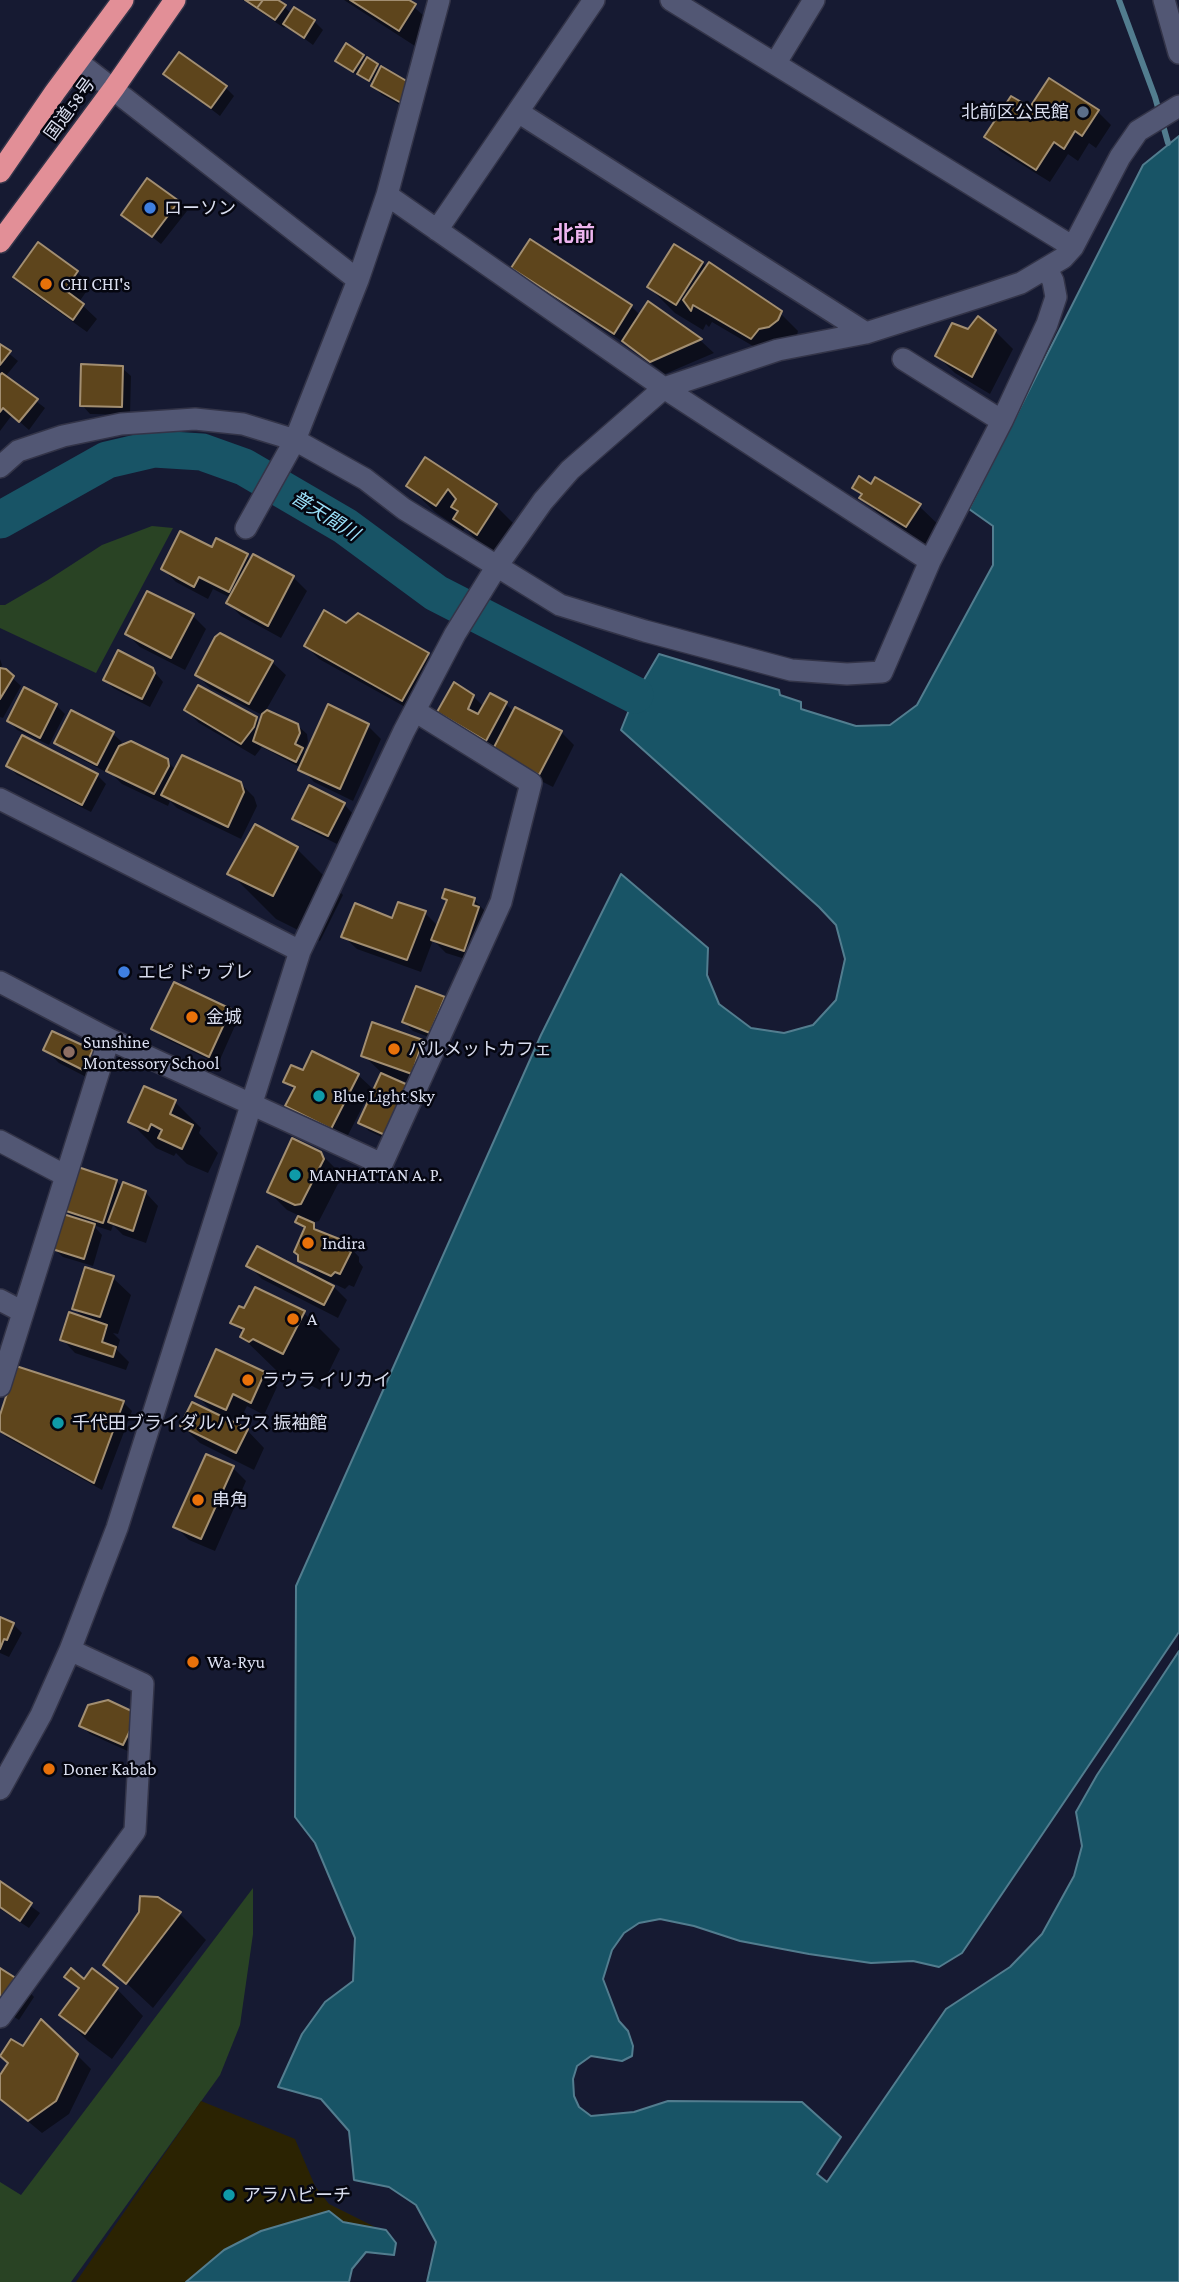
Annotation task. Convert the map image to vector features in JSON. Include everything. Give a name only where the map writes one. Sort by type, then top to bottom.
[{"type":"highway","name":"国道58号","points":[[0,173],[123,0]]},
{"type":"highway","name":"国道58号","points":[[0,242],[114,88],[175,0]]},
{"type":"street","points":[[246,528],[291,447],[358,280],[387,195],[439,0]]},
{"type":"street","points":[[436,230],[594,0]]},
{"type":"street","points":[[671,0],[1073,247]]},
{"type":"street","points":[[775,64],[814,0]]},
{"type":"street","points":[[1164,0],[1179,53]]},
{"type":"street","points":[[78,61],[358,280]]},
{"type":"street","points":[[0,1789],[41,1715],[70,1650],[117,1528],[299,951],[455,634],[494,571],[543,501],[570,470],[664,388],[778,350],[866,333],[1008,287],[1047,269],[1073,247],[1121,157],[1139,131],[1179,106]]},
{"type":"street","points":[[518,112],[866,333]]},
{"type":"street","points":[[387,195],[664,388],[930,561]]},
{"type":"street","points":[[0,467],[18,451],[63,436],[121,424],[195,419],[243,424],[365,479],[494,571],[560,605],[790,670],[847,674],[882,672],[930,561],[1002,421],[1052,309],[1056,298],[1055,289],[1047,269]]},
{"type":"street","points":[[903,359],[1002,421]]},
{"type":"street","points":[[0,982],[109,1039],[382,1164],[501,902],[531,783],[415,711]]},
{"type":"street","points":[[0,799],[299,951]]},
{"type":"street","points":[[0,1387],[109,1039]]},
{"type":"street","points":[[0,1141],[66,1176]]},
{"type":"street","points":[[0,1300],[23,1312]]},
{"type":"street","points":[[0,2017],[135,1831],[143,1684],[70,1650]]},
{"type":"green space","points":[[152,526],[173,528],[96,673],[0,628],[0,605],[5,605],[48,580],[102,545]]},
{"type":"green space","points":[[253,1888],[253,1934],[240,2025],[220,2075],[71,2282],[0,2282],[0,2182],[21,2195]]},
{"type":"sand","name":"アラハビーチ","points":[[201,2101],[295,2139],[315,2186],[329,2204],[379,2229],[256,2282],[76,2282]]},
{"type":"water","points":[[1179,136],[1179,1632],[962,1953],[939,1967],[913,1961],[871,1963],[740,1941],[694,1926],[660,1919],[639,1923],[624,1933],[612,1950],[603,1979],[619,2021],[628,2031],[633,2046],[632,2056],[622,2061],[591,2056],[577,2066],[573,2079],[574,2096],[579,2107],[591,2116],[634,2112],[668,2101],[802,2102],[841,2137],[817,2174],[827,2182],[946,2009],[1010,1967],[1042,1934],[1074,1876],[1082,1846],[1076,1812],[1097,1775],[1179,1651],[1179,2282],[427,2282],[436,2242],[416,2205],[389,2187],[354,2180],[349,2131],[321,2099],[278,2087],[302,2034],[325,2002],[353,1981],[355,1938],[315,1843],[295,1817],[296,1586],[541,1035],[621,874],[708,948],[707,975],[719,1004],[751,1028],[784,1033],[813,1025],[836,1000],[845,959],[836,925],[621,730],[635,695],[659,654],[779,690],[780,695],[801,702],[801,709],[856,726],[890,725],[917,705],[993,565],[993,526],[969,509],[1143,165]]},
{"type":"water","points":[[329,2211],[343,2222],[386,2230],[396,2243],[394,2255],[366,2252],[352,2269],[349,2282],[186,2282],[224,2250],[261,2231]]},
{"type":"building","points":[[245,0],[263,0],[257,8]]},
{"type":"building","points":[[263,0],[278,0],[286,5],[275,20],[257,8]]},
{"type":"building","points":[[350,0],[409,0],[416,4],[399,31]]},
{"type":"building","points":[[294,7],[315,20],[304,38],[283,24]]},
{"type":"building","points":[[346,43],[364,55],[353,72],[335,61]]},
{"type":"building","points":[[179,52],[227,86],[211,108],[163,74]]},
{"type":"building","points":[[367,57],[378,64],[369,81],[357,74]]},
{"type":"building","points":[[381,66],[410,83],[403,104],[371,86]]},
{"type":"building","points":[[1049,78],[1099,110],[1082,136],[1075,131],[1064,149],[1054,142],[1036,170],[984,137],[1011,96],[1030,107]]},
{"type":"building","name":"ローソン","points":[[147,178],[179,201],[152,237],[121,215]]},
{"type":"building","points":[[530,239],[632,305],[614,334],[511,268]]},
{"type":"building","name":"CHI CHI's","points":[[38,242],[78,271],[65,290],[84,304],[73,320],[13,277]]},
{"type":"building","points":[[674,244],[703,262],[676,305],[647,287]]},
{"type":"building","points":[[709,262],[782,311],[778,320],[769,327],[759,329],[751,339],[693,305],[691,311],[683,300]]},
{"type":"building","points":[[648,301],[702,339],[650,362],[622,341]]},
{"type":"building","points":[[978,316],[996,330],[972,377],[935,356],[952,323],[968,329]]},
{"type":"building","points":[[0,344],[11,351],[0,365]]},
{"type":"building","points":[[81,364],[123,366],[122,407],[80,406]]},
{"type":"building","points":[[2,373],[38,399],[19,422],[3,408],[0,412]]},
{"type":"building","points":[[425,457],[497,504],[477,535],[453,519],[458,511],[451,507],[456,499],[448,489],[436,506],[406,486]]},
{"type":"building","points":[[859,476],[871,484],[875,477],[921,504],[906,527],[859,498],[862,494],[852,488]]},
{"type":"building","points":[[180,531],[212,547],[216,538],[248,554],[229,592],[199,577],[194,587],[161,569]]},
{"type":"building","points":[[253,554],[294,576],[268,626],[226,603]]},
{"type":"building","points":[[147,591],[194,614],[171,658],[125,634]]},
{"type":"building","points":[[324,610],[346,623],[358,613],[429,653],[402,701],[304,646]]},
{"type":"building","points":[[220,633],[273,661],[249,704],[195,675],[215,637]]},
{"type":"building","points":[[118,650],[153,668],[155,673],[142,699],[103,680]]},
{"type":"building","points":[[0,668],[6,669],[14,676],[0,699]]},
{"type":"building","points":[[454,682],[474,695],[468,709],[478,714],[490,693],[507,702],[486,741],[437,712]]},
{"type":"building","points":[[198,685],[257,717],[254,727],[241,744],[184,710]]},
{"type":"building","points":[[24,687],[57,704],[40,738],[7,721]]},
{"type":"building","points":[[328,704],[369,724],[340,789],[298,770]]},
{"type":"building","points":[[515,707],[562,731],[539,775],[492,751]]},
{"type":"building","points":[[71,710],[114,732],[97,765],[54,743]]},
{"type":"building","points":[[267,710],[298,724],[300,733],[295,744],[303,748],[296,762],[253,741],[262,714]]},
{"type":"building","points":[[22,735],[98,774],[82,805],[6,766]]},
{"type":"building","points":[[131,741],[168,759],[169,766],[154,794],[106,771],[119,746]]},
{"type":"building","points":[[182,755],[241,782],[244,792],[228,827],[161,795]]},
{"type":"building","points":[[309,785],[345,803],[328,836],[292,819]]},
{"type":"building","points":[[255,824],[298,847],[273,896],[227,874]]},
{"type":"building","points":[[445,889],[475,898],[473,905],[479,907],[464,951],[431,940],[447,900],[442,898]]},
{"type":"building","points":[[398,902],[426,911],[407,960],[341,937],[355,903],[392,918]]},
{"type":"building","points":[[174,982],[231,1009],[209,1057],[151,1029]]},
{"type":"building","points":[[416,986],[445,997],[430,1033],[402,1022]]},
{"type":"building","points":[[372,1022],[423,1040],[412,1074],[361,1056]]},
{"type":"building","points":[[52,1031],[93,1050],[83,1070],[43,1050]]},
{"type":"building","name":"Blue Light Sky","points":[[312,1051],[359,1074],[331,1129],[285,1106],[295,1087],[283,1082],[291,1065],[303,1070]]},
{"type":"building","points":[[381,1073],[408,1085],[385,1135],[358,1123]]},
{"type":"building","points":[[144,1086],[176,1100],[170,1114],[193,1125],[182,1149],[158,1138],[162,1130],[151,1124],[148,1131],[128,1122]]},
{"type":"building","name":"MANHATTAN A. P.","points":[[292,1138],[321,1152],[324,1159],[301,1204],[295,1205],[267,1192]]},
{"type":"building","points":[[78,1167],[117,1180],[103,1223],[63,1210]]},
{"type":"building","points":[[123,1182],[146,1191],[133,1231],[108,1222]]},
{"type":"building","points":[[63,1214],[95,1224],[84,1259],[52,1249]]},
{"type":"building","points":[[298,1216],[314,1223],[314,1229],[347,1242],[346,1249],[351,1252],[340,1274],[335,1272],[331,1276],[298,1261],[298,1255],[294,1252],[305,1227],[295,1222]]},
{"type":"building","points":[[257,1246],[334,1286],[324,1305],[246,1266]]},
{"type":"building","points":[[85,1267],[114,1276],[100,1317],[72,1309]]},
{"type":"building","points":[[255,1287],[305,1311],[283,1354],[253,1339],[249,1342],[240,1337],[244,1329],[230,1323],[239,1306],[244,1308]]},
{"type":"building","points":[[69,1312],[107,1325],[102,1342],[116,1347],[113,1357],[60,1340]]},
{"type":"building","points":[[216,1349],[265,1372],[251,1403],[233,1394],[226,1410],[195,1396]]},
{"type":"building","name":"千代田ブライダルハウス 振袖館","points":[[16,1366],[124,1401],[94,1483],[0,1431],[0,1415]]},
{"type":"building","points":[[192,1402],[248,1429],[236,1453],[180,1426]]},
{"type":"building","points":[[206,1454],[234,1466],[201,1539],[173,1527]]},
{"type":"building","points":[[0,1617],[14,1623],[0,1649]]},
{"type":"building","points":[[108,1700],[138,1714],[123,1745],[79,1726],[88,1705]]},
{"type":"building","points":[[0,1881],[32,1903],[20,1921],[0,1907]]},
{"type":"building","points":[[140,1896],[158,1897],[181,1912],[126,1984],[103,1965],[139,1912]]},
{"type":"building","points":[[0,1968],[22,1982],[0,2005]]},
{"type":"building","points":[[71,1968],[84,1979],[92,1968],[118,1988],[85,2034],[59,2015],[79,1988],[64,1977]]},
{"type":"building","points":[[41,2019],[78,2054],[56,2101],[28,2121],[0,2099],[0,2075],[8,2063],[0,2056],[11,2039],[23,2046]]},
{"type":"waterway","points":[[1119,0],[1155,97],[1168,143]]},
{"type":"waterway","name":"普天間川","points":[[0,520],[107,460],[154,449],[202,452],[244,467],[345,526],[436,593],[635,695]]},
{"type":"place","name":"北前区公民館","points":[[1083,112]]},
{"type":"place","name":"ローソン","points":[[150,208]]},
{"type":"place","name":"CHI CHI's","points":[[46,284]]},
{"type":"place","name":"エピ ドゥ ブレ","points":[[124,972]]},
{"type":"place","name":"金城","points":[[192,1017]]},
{"type":"place","name":"パルメットカフェ","points":[[394,1049]]},
{"type":"place","name":"Sunshine Montessory School","points":[[69,1052]]},
{"type":"place","name":"Blue Light Sky","points":[[319,1096]]},
{"type":"place","name":"MANHATTAN A. P.","points":[[295,1175]]},
{"type":"place","name":"Indira","points":[[308,1243]]},
{"type":"place","name":"A","points":[[293,1319]]},
{"type":"place","name":"ラウラ イリカイ","points":[[248,1380]]},
{"type":"place","name":"千代田ブライダルハウス 振袖館","points":[[58,1423]]},
{"type":"place","name":"串角","points":[[198,1500]]},
{"type":"place","name":"Wa-Ryu","points":[[193,1662]]},
{"type":"place","name":"Doner Kabab","points":[[49,1769]]},
{"type":"place","name":"アラハビーチ","points":[[229,2195]]},
{"type":"district","name":"北前","points":[[574,235]]}]
